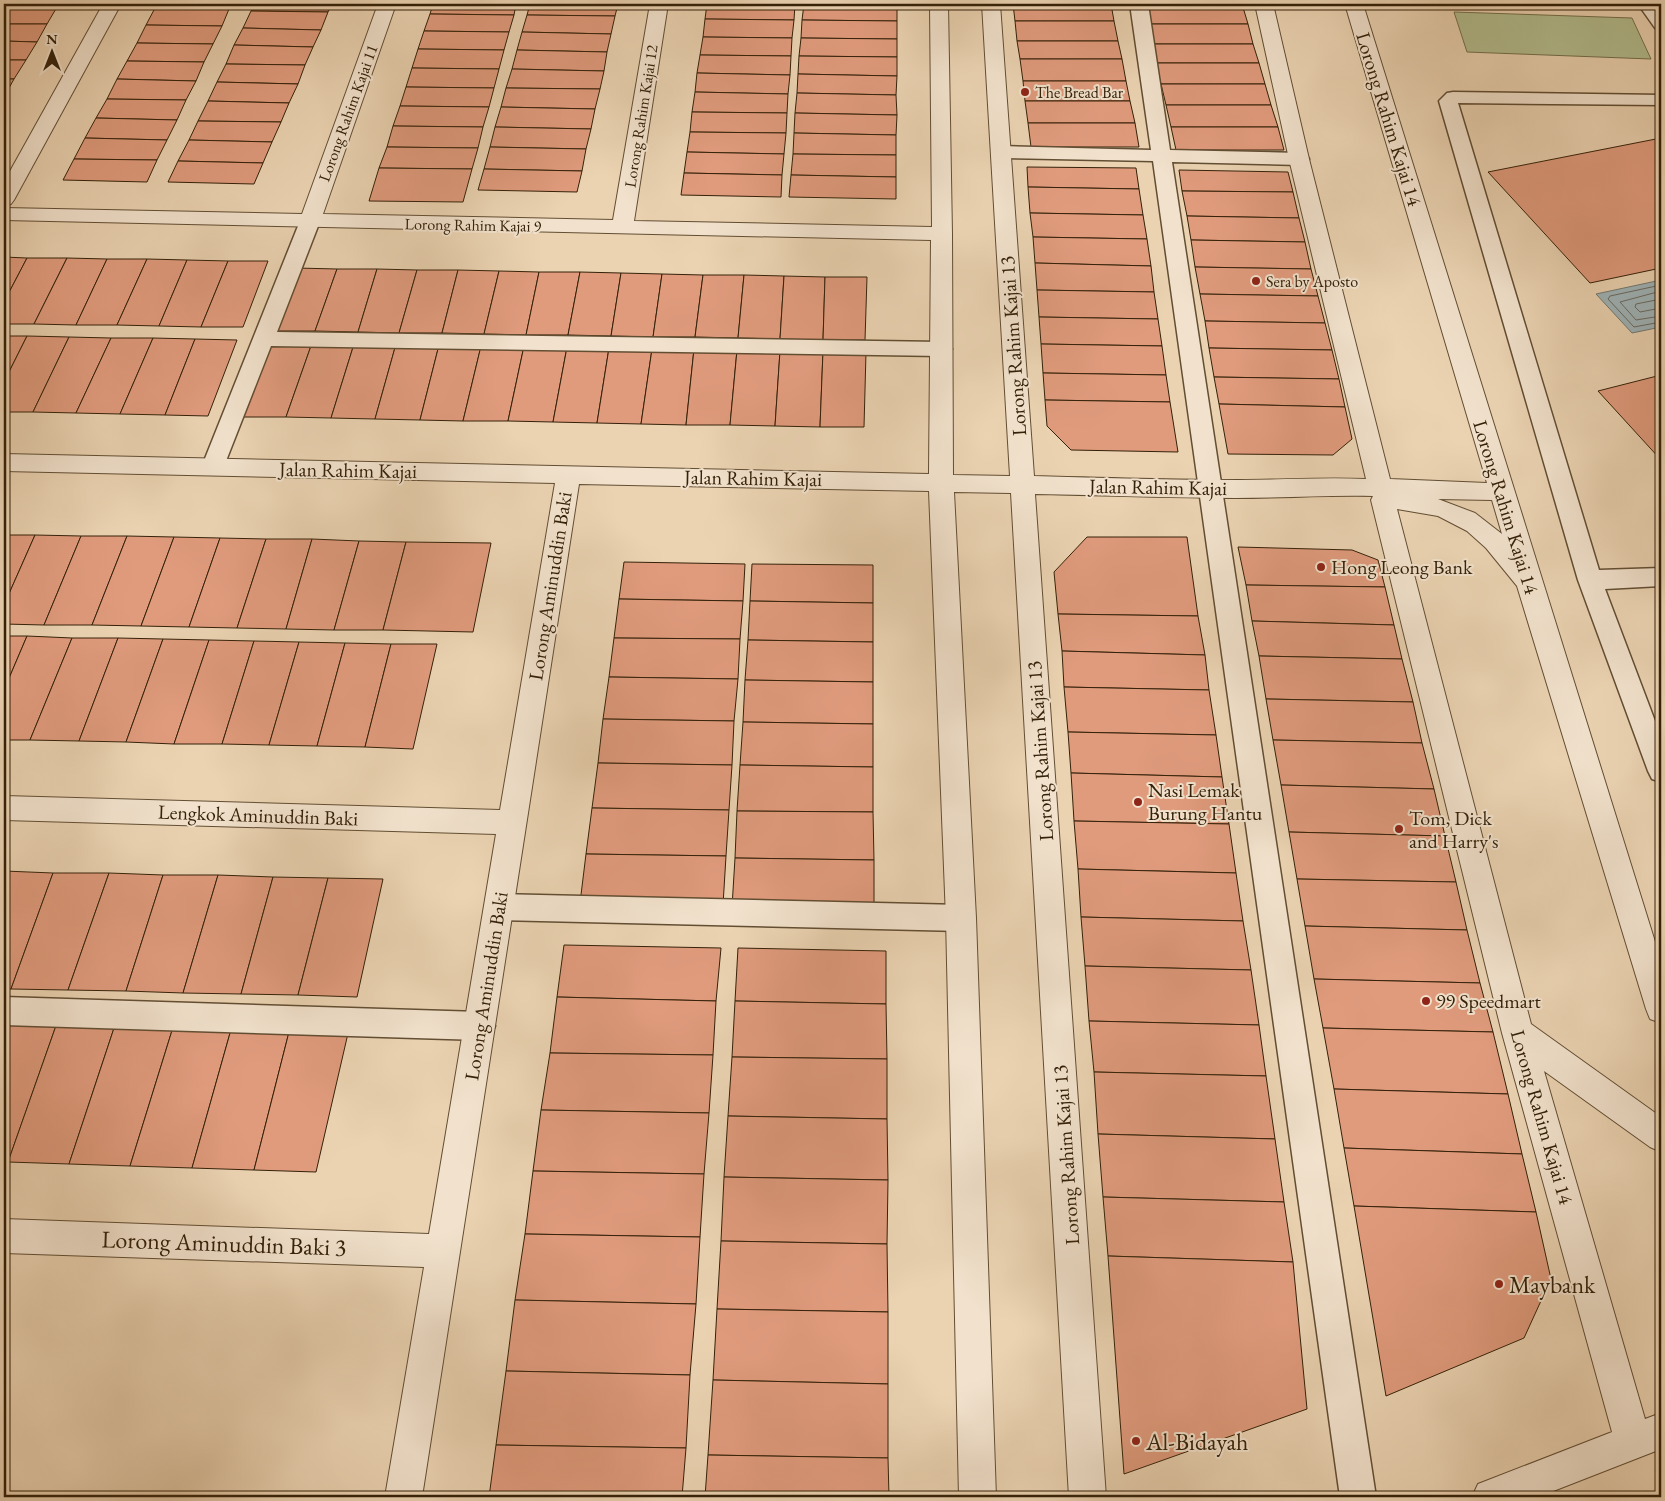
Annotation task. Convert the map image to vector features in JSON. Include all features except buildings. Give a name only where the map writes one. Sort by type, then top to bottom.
[{"type":"street","points":[[4,200],[112,4]]},
{"type":"street","name":"Lorong Rahim Kajai 11","points":[[310,221],[387,4]]},
{"type":"street","name":"Lorong Rahim Kajai 12","points":[[622,228],[659,4]]},
{"type":"street","points":[[938,4],[942,234],[941,483],[961,918],[978,1497]]},
{"type":"street","name":"Lorong Rahim Kajai 13","points":[[991,4],[1088,1497]]},
{"type":"street","name":"Lorong Rahim Kajai 14","points":[[1264,4],[1299,159],[1381,494],[1518,1033],[1647,1436]]},
{"type":"street","name":"Lorong Rahim Kajai 14","points":[[1354,4],[1661,1009]]},
{"type":"street","name":"Lorong Rahim Kajai 9","points":[[4,214],[942,234]]},
{"type":"street","name":"Jalan Rahim Kajai","points":[[4,462],[1210,488],[1282,490],[1324,496],[1381,494]]},
{"type":"street","name":"Lorong Aminuddin Baki","points":[[404,1497],[568,474]]},
{"type":"street","points":[[1381,494],[1502,492]]},
{"type":"street","points":[[1381,494],[1420,503],[1458,515],[1484,531],[1530,585]]},
{"type":"street","name":"Lengkok Aminuddin Baki","points":[[4,808],[512,822]]},
{"type":"street","points":[[1518,1033],[1661,1136]]},
{"type":"street","name":"Lorong Aminuddin Baki 3","points":[[4,1236],[444,1251]]},
{"type":"street","points":[[1491,1497],[1647,1436]]},
{"type":"lane","points":[[1139,4],[1358,1497]]},
{"type":"lane","points":[[1646,4],[1661,24]]},
{"type":"lane","points":[[1661,100],[1452,97],[1448,101],[1590,580],[1661,771]]},
{"type":"lane","points":[[1001,152],[1299,159]]},
{"type":"lane","points":[[213,466],[310,221]]},
{"type":"lane","points":[[264,338],[941,349]]},
{"type":"lane","points":[[1590,580],[1661,578]]},
{"type":"lane","points":[[498,907],[961,918]]},
{"type":"lane","points":[[4,1011],[480,1026]]},
{"type":"green space","points":[[1454,12],[1632,18],[1651,59],[1467,52]]},
{"type":"water","points":[[1661,280],[1661,327],[1632,333],[1596,294]]},
{"type":"place","name":"The Bread Bar","points":[[1025,92]]},
{"type":"place","name":"Sera by Aposto","points":[[1256,281]]},
{"type":"place","name":"Hong Leong Bank","points":[[1321,567]]},
{"type":"place","name":"Nasi Lemak Burung Hantu","points":[[1138,802]]},
{"type":"place","name":"Tom, Dick and Harry's","points":[[1399,829]]},
{"type":"place","name":"99 Speedmart","points":[[1426,1001]]},
{"type":"place","name":"Maybank","points":[[1499,1284]]},
{"type":"place","name":"Al-Bidayah","points":[[1136,1441]]}]
